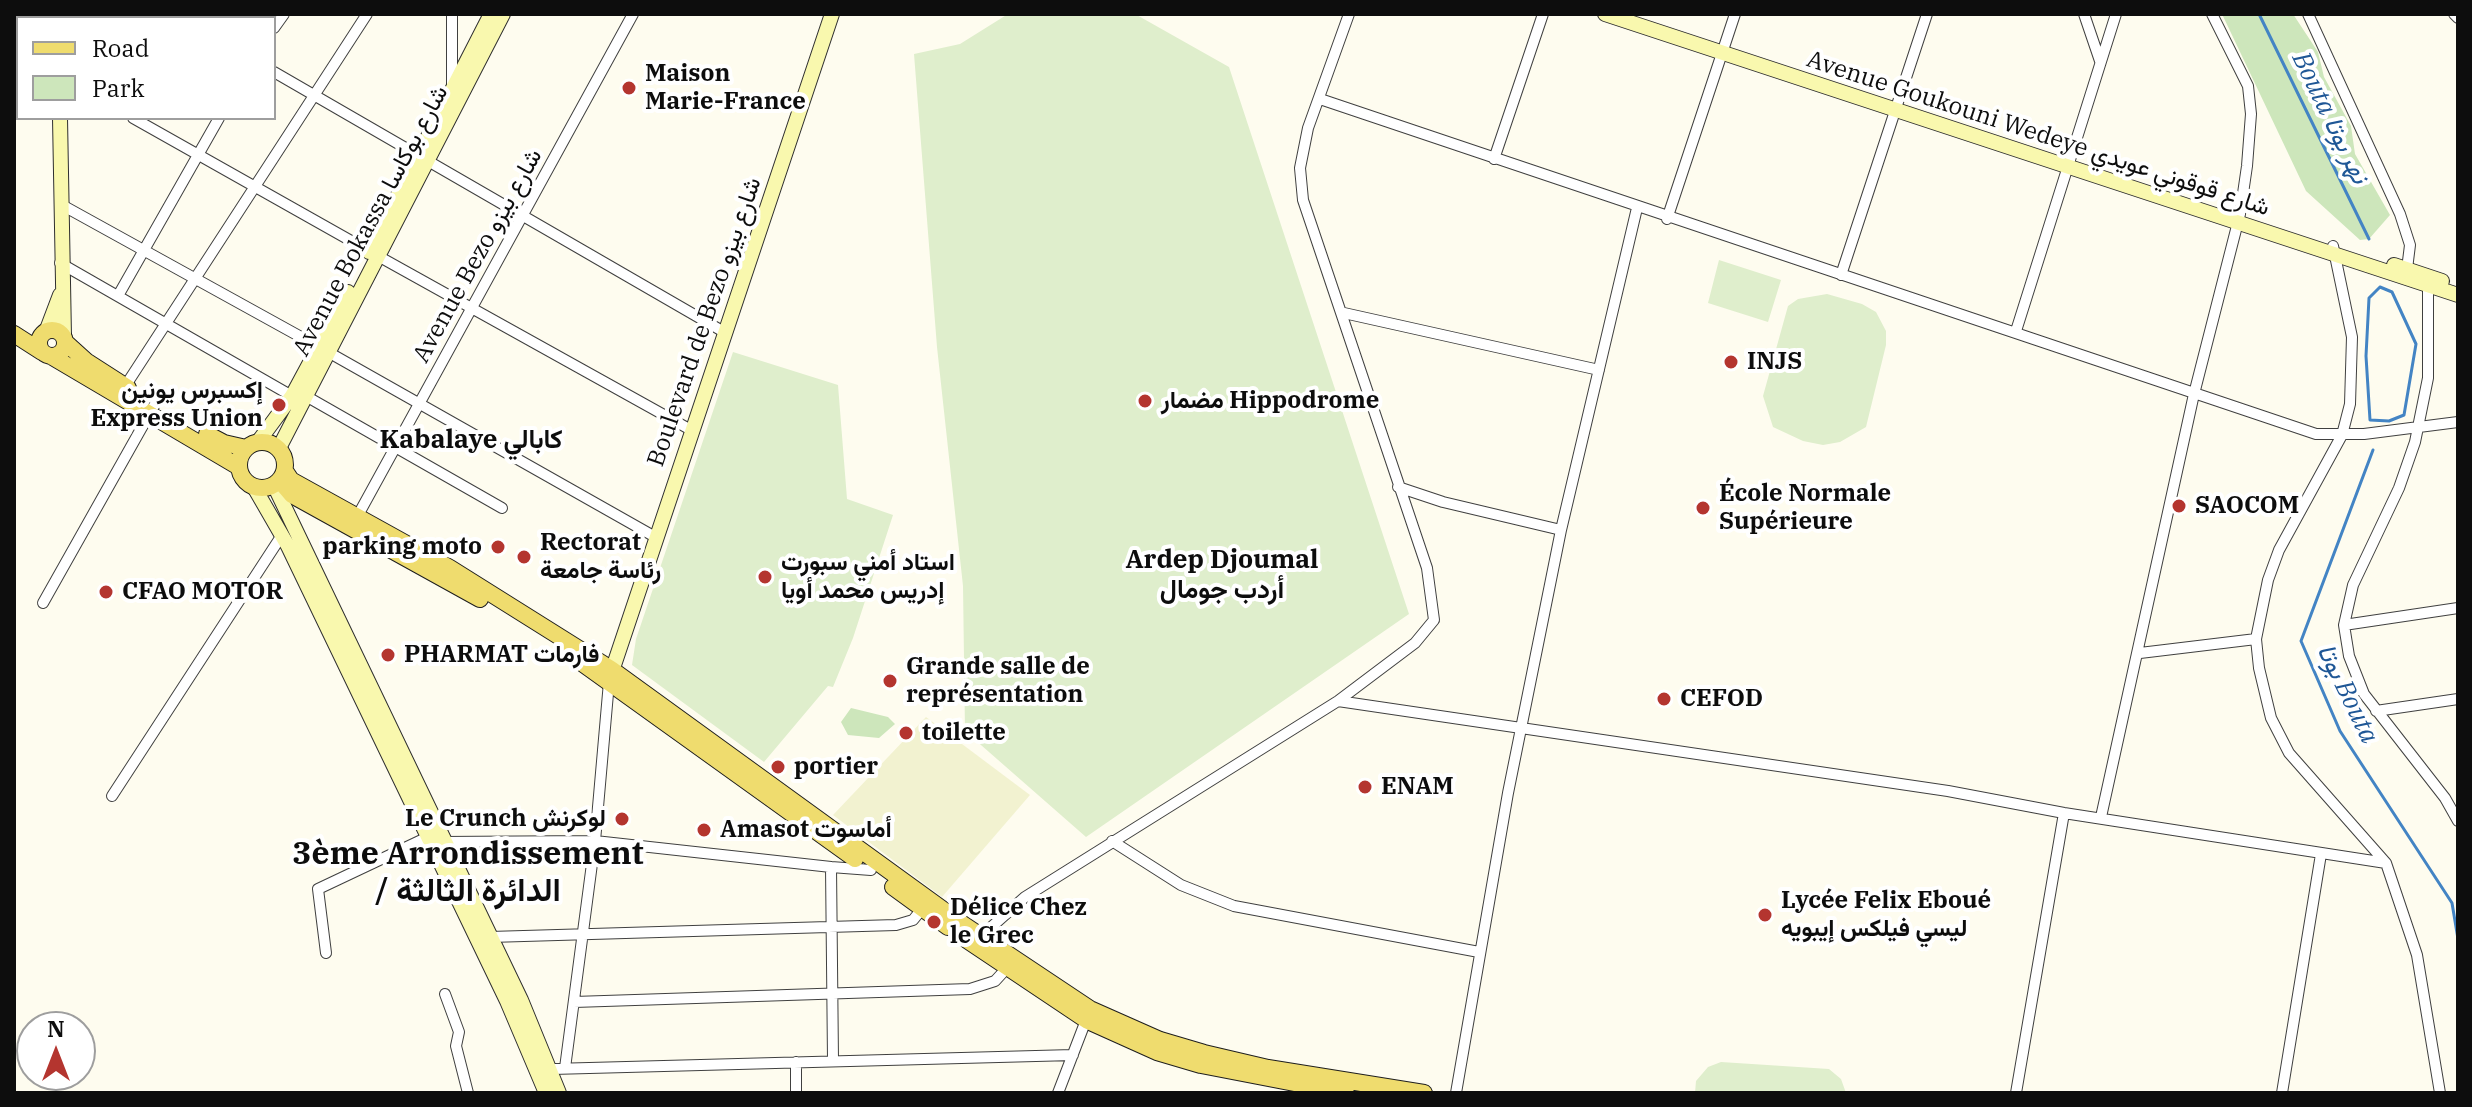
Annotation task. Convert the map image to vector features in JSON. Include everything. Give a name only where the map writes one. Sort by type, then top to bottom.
[{"type":"main road","points":[[14,325],[44,333],[54,330],[122,391]]},
{"type":"main road","points":[[44,333],[39,343],[47,354]]},
{"type":"main road","points":[[14,334],[47,354],[224,443],[279,448],[285,459],[280,479]]},
{"type":"main road","points":[[47,354],[62,352],[65,339]]},
{"type":"main road","points":[[153,408],[239,467],[244,479],[254,487],[280,479],[291,480],[450,568],[610,675],[977,941],[1088,1015]]},
{"type":"main road","points":[[239,467],[252,445]]},
{"type":"main road","points":[[280,479],[292,495],[610,675]]},
{"type":"main road","points":[[740,770],[922,909],[977,941],[1006,969],[1088,1015],[1203,1059],[1346,1093]]},
{"type":"main road","points":[[1203,1059],[1424,1093]]},
{"type":"street","points":[[122,391],[367,14]]},
{"type":"street","points":[[452,14],[452,91]]},
{"type":"street","name":"Avenue Bokassa شارع بوكاسا","points":[[423,160],[452,91],[491,14]]},
{"type":"street","name":"Avenue Bokassa شارع بوكاسا","points":[[279,448],[298,396],[503,14]]},
{"type":"street","name":"Avenue Bezo شارع بيزو","points":[[357,517],[633,14]]},
{"type":"street","name":"Boulevard de Bezo شارع بيزو","points":[[610,675],[832,14]]},
{"type":"street","points":[[977,941],[1025,897],[1338,701],[1415,643],[1434,620],[1427,568],[1398,487],[1344,313],[1323,264],[1303,200],[1300,168],[1303,147],[1349,14]]},
{"type":"street","points":[[1494,159],[1543,14]]},
{"type":"street","name":"Avenue Goukouni Wedeye شارع قوقوني عويدي","points":[[1605,14],[1724,49],[2238,218],[2458,295]]},
{"type":"street","name":"Avenue Goukouni Wedeye شارع قوقوني عويدي","points":[[1632,14],[1724,49]]},
{"type":"street","points":[[1667,219],[1735,14]]},
{"type":"street","points":[[1841,275],[1927,14]]},
{"type":"street","points":[[2084,14],[2100,61]]},
{"type":"street","points":[[2016,331],[2116,14]]},
{"type":"street","points":[[2101,817],[2140,653],[2194,394],[2238,218],[2251,101],[2239,66],[2212,14]]},
{"type":"street","points":[[2308,14],[2400,214],[2410,245],[2407,269]]},
{"type":"street","points":[[276,73],[724,332]]},
{"type":"street","points":[[1320,99],[1667,219],[2016,331],[2316,434],[2364,434],[2458,422]]},
{"type":"street","points":[[60,120],[60,263],[65,339]]},
{"type":"street","points":[[137,120],[691,430]]},
{"type":"street","points":[[119,294],[218,120]]},
{"type":"street","points":[[60,204],[421,402],[657,538]]},
{"type":"street","points":[[1456,1093],[1479,952],[1561,530],[1637,208]]},
{"type":"street","points":[[2334,251],[2352,337],[2350,404],[2342,435],[2279,550],[2259,613],[2256,639],[2263,691],[2278,736],[2316,788],[2386,863],[2417,955],[2440,1093]]},
{"type":"street","name":"Avenue Goukouni Wedeye شارع قوقوني عويدي","points":[[2334,251],[2407,269],[2458,286]]},
{"type":"street","points":[[60,263],[298,396],[396,446],[502,508]]},
{"type":"street","points":[[2428,286],[2430,353],[2419,427],[2399,488],[2353,585],[2344,625],[2349,656],[2364,694],[2445,798],[2458,821]]},
{"type":"street","points":[[44,333],[61,290]]},
{"type":"street","points":[[1344,313],[1599,370]]},
{"type":"street","name":"Avenue Bokassa شارع بوكاسا","points":[[252,445],[298,396]]},
{"type":"street","points":[[43,603],[153,408]]},
{"type":"street","points":[[280,479],[434,840],[548,1093]]},
{"type":"street","points":[[254,487],[282,535],[434,840],[490,937],[559,1068]]},
{"type":"street","points":[[1398,487],[1443,502],[1561,530]]},
{"type":"street","points":[[112,796],[282,535]]},
{"type":"street","points":[[2344,625],[2458,608]]},
{"type":"street","points":[[2140,653],[2256,639]]},
{"type":"street","points":[[548,1093],[559,1068],[574,1002],[595,841],[610,675]]},
{"type":"street","points":[[2376,711],[2458,699]]},
{"type":"street","points":[[1338,701],[1948,791],[2064,813],[2386,863]]},
{"type":"street","points":[[2445,798],[2458,796]]},
{"type":"street","points":[[2016,1093],[2064,813]]},
{"type":"street","points":[[326,953],[318,889],[434,840],[595,841],[871,870]]},
{"type":"street","points":[[1112,841],[1181,885],[1234,906],[1479,952]]},
{"type":"street","points":[[2282,1093],[2321,854]]},
{"type":"street","points":[[831,867],[833,1060]]},
{"type":"street","points":[[490,937],[905,924],[922,909]]},
{"type":"street","points":[[574,1002],[984,987],[1006,969]]},
{"type":"street","points":[[445,994],[459,1032],[456,1046],[468,1093]]},
{"type":"street","points":[[1058,1093],[1088,1015]]},
{"type":"street","points":[[559,1068],[1073,1055]]},
{"type":"street","points":[[796,1062],[796,1093]]},
{"type":"green space","name":"مضمار Hippodrome","points":[[1008,14],[1135,14],[1229,67],[1409,614],[1086,837],[965,731],[963,586],[937,347],[914,54],[960,44]]},
{"type":"green space","points":[[2222,14],[2293,14],[2318,52],[2324,77],[2351,126],[2355,154],[2390,215],[2369,239],[2360,240],[2306,191]]},
{"type":"green space","points":[[1719,260],[1781,280],[1768,322],[1708,303]]},
{"type":"green space","points":[[1827,294],[1862,304],[1876,312],[1886,331],[1886,345],[1866,427],[1840,442],[1823,445],[1803,441],[1773,427],[1763,396],[1788,306],[1798,299]]},
{"type":"green space","name":"استاد أمني سبورت إدريس محمد أويا","points":[[733,352],[838,385],[847,499],[893,515],[853,638],[833,687],[828,686],[764,762],[632,665],[636,639]]},
{"type":"green space","points":[[851,708],[888,717],[895,724],[879,738],[848,735],[841,722]]},
{"type":"green space","points":[[926,717],[1030,795],[942,897],[833,815]]},
{"type":"green space","points":[[1721,1062],[1829,1069],[1841,1079],[1846,1093],[1695,1093],[1696,1081],[1708,1067]]},
{"type":"waterway","name":"Bouta نهر بوتا","points":[[2259,14],[2369,239]]},
{"type":"waterway","name":"بوتا Bouta","points":[[2380,287],[2392,292],[2416,344],[2404,415],[2389,421],[2370,420],[2366,356],[2369,298],[2380,287]]},
{"type":"waterway","name":"بوتا Bouta","points":[[2373,450],[2301,641],[2340,731],[2452,903],[2458,939]]},
{"type":"place","name":"Maison Marie-France","points":[[629,88]]},
{"type":"place","name":"INJS","points":[[1731,362]]},
{"type":"place","name":"مضمار Hippodrome","points":[[1145,401]]},
{"type":"place","name":"إكسبرس يونين Express Union","points":[[279,405]]},
{"type":"place","name":"SAOCOM","points":[[2179,506]]},
{"type":"place","name":"École Normale Supérieure","points":[[1703,508]]},
{"type":"place","name":"parking moto","points":[[498,547]]},
{"type":"place","name":"Rectorat رئاسة جامعة","points":[[524,557]]},
{"type":"place","name":"استاد أمني سبورت إدريس محمد أويا","points":[[765,577]]},
{"type":"place","name":"CFAO MOTOR","points":[[106,592]]},
{"type":"place","name":"PHARMAT فارمات","points":[[388,655]]},
{"type":"place","name":"Grande salle de représentation","points":[[890,681]]},
{"type":"place","name":"CEFOD","points":[[1664,699]]},
{"type":"place","name":"toilette","points":[[906,733]]},
{"type":"place","name":"portier","points":[[778,767]]},
{"type":"place","name":"ENAM","points":[[1365,787]]},
{"type":"place","name":"Le Crunch لوكرنش","points":[[622,819]]},
{"type":"place","name":"Amasot أماسوت","points":[[704,830]]},
{"type":"place","name":"Lycée Felix Eboué ليسي فيلكس إيبويه","points":[[1765,915]]},
{"type":"place","name":"Délice Chez le Grec","points":[[934,922]]},
{"type":"district","name":"Kabalaye كابالي","points":[[471,440]]},
{"type":"district","name":"Ardep Djoumal أردب جومال","points":[[1222,575]]},
{"type":"district","name":"3ème Arrondissement / الدائرة الثالثة","points":[[468,874]]}]
